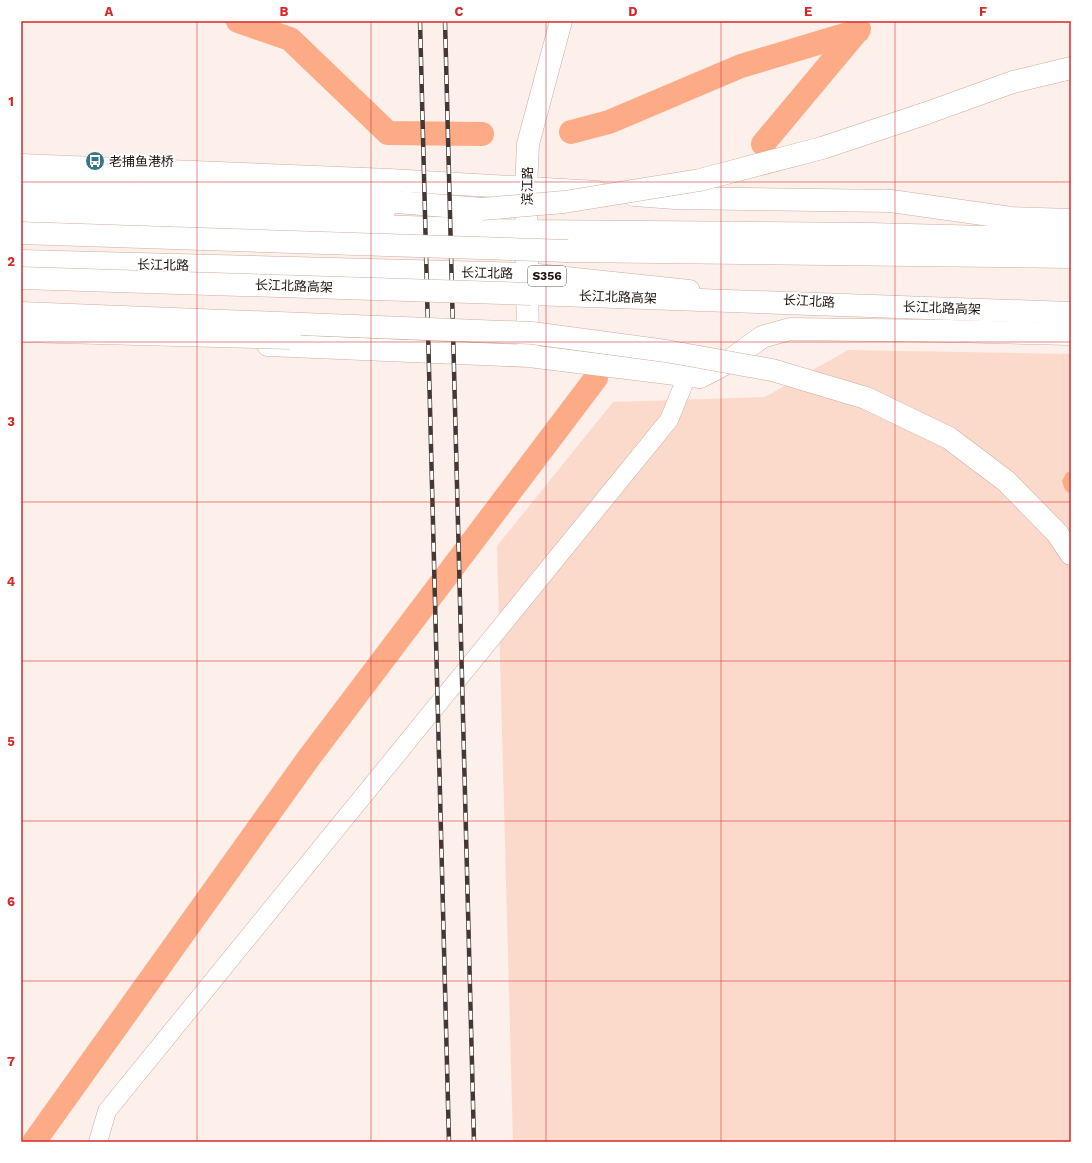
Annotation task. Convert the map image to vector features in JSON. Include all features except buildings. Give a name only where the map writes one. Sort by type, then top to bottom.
[{"type":"main road","name":"滨江路","points":[[528,356],[526,188],[528,144],[561,21]]},
{"type":"main road","points":[[21,199],[352,210],[482,209],[564,202],[700,180],[822,148],[1013,82],[1071,68]]},
{"type":"main road","points":[[21,165],[526,188],[675,198],[891,201],[1011,218],[1071,220]]},
{"type":"main road","points":[[21,185],[299,194],[482,209]]},
{"type":"main road","points":[[21,214],[527,231],[869,234],[1071,239]]},
{"type":"main road","name":"S356","points":[[21,233],[568,251],[1071,257]]},
{"type":"main road","name":"长江北路","points":[[21,261],[528,274],[805,302],[1071,308]]},
{"type":"main road","name":"长江北路高架","points":[[21,278],[1071,313]]},
{"type":"main road","points":[[21,313],[532,333],[666,351],[772,370],[866,398],[949,438],[1006,480],[1057,533],[1071,554]]},
{"type":"main road","points":[[21,338],[289,346],[528,356],[700,377],[725,364],[762,337],[790,329],[1071,334]]},
{"type":"main road","points":[[21,331],[343,340],[532,333]]},
{"type":"street","points":[[98,1142],[107,1112],[669,420],[687,376]]},
{"type":"shaded area","points":[[848,350],[1071,354],[1071,1142],[513,1142],[497,546],[613,402],[765,397]]},
{"type":"shaded area","points":[[1071,471],[1071,494],[1065,490],[1062,481],[1066,473]]},
{"type":"waterway","points":[[238,21],[290,39],[388,133],[482,134]]},
{"type":"waterway","points":[[763,144],[859,29]]},
{"type":"waterway","points":[[571,132],[609,122],[741,66],[858,31]]},
{"type":"waterway","points":[[34,1142],[308,759],[596,378]]},
{"type":"railway","points":[[420,21],[449,1142]]},
{"type":"railway","points":[[445,21],[474,1142]]},
{"type":"place","name":"老捕鱼港桥","points":[[95,161]]}]
